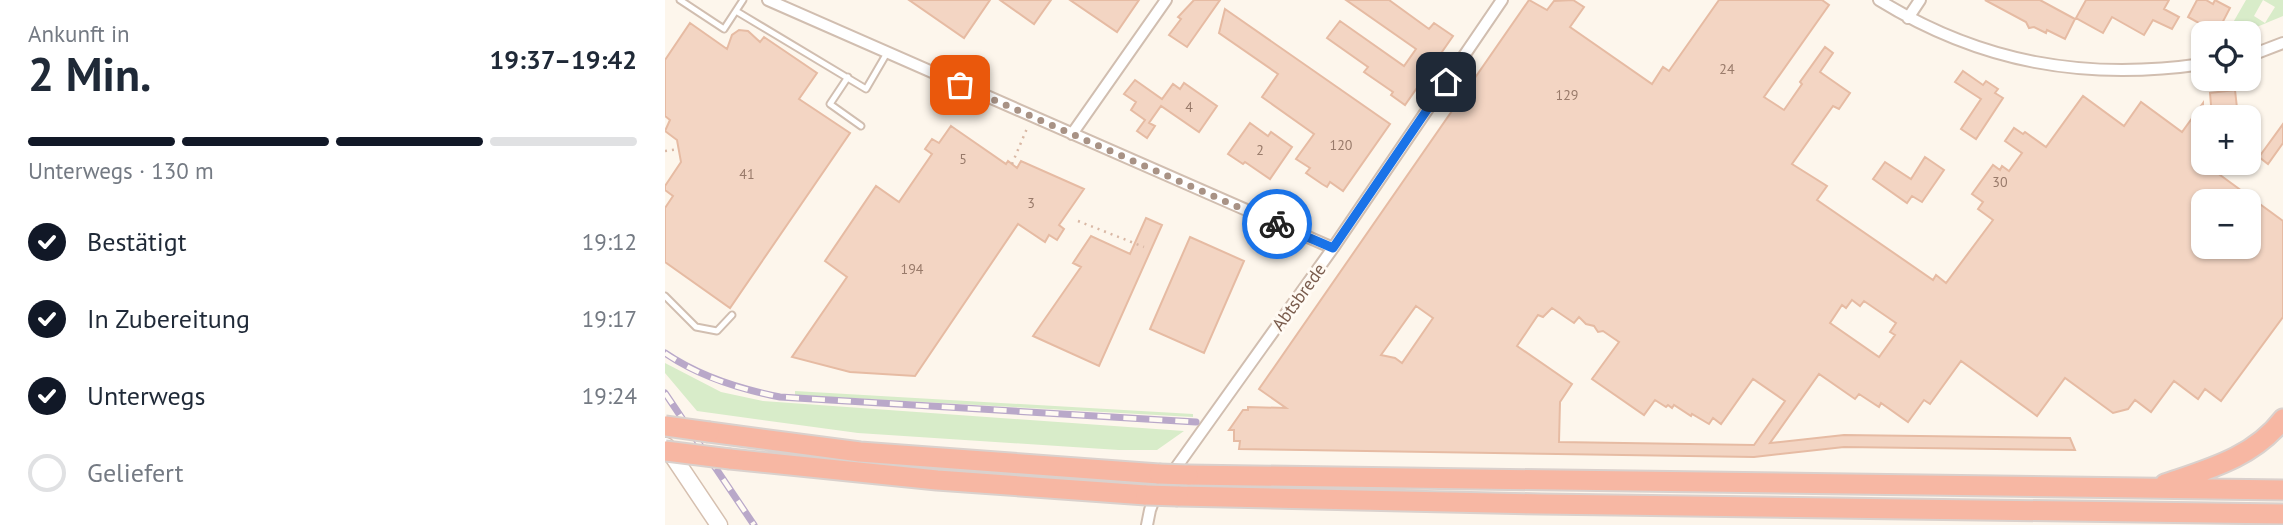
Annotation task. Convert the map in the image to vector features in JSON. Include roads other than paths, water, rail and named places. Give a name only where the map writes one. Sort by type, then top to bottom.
[{"type":"highway","points":[[2151,488],[2241,457],[2274,431],[2283,419]]},
{"type":"highway","points":[[665,426],[860,452],[1159,474],[2283,490]]},
{"type":"highway","points":[[665,451],[937,480],[1146,495],[1541,504],[2283,514]]},
{"type":"highway","points":[[2031,510],[2082,525]]},
{"type":"main road","points":[[665,444],[719,525]]},
{"type":"street","points":[[768,0],[1333,248]]},
{"type":"street","points":[[1072,134],[1165,0]]},
{"type":"street","name":"Abtsbrede","points":[[1147,525],[1154,498],[1333,248],[1502,0]]},
{"type":"street","points":[[1879,0],[1949,38],[1997,54],[2056,67],[2132,70],[2191,65]]},
{"type":"street","points":[[1908,18],[1920,0]]},
{"type":"street","points":[[2261,51],[2283,43]]},
{"type":"lane","points":[[680,0],[724,29],[743,0]]},
{"type":"lane","points":[[736,11],[866,89],[887,52]]},
{"type":"lane","points":[[848,77],[829,104],[861,127]]},
{"type":"lane","points":[[665,296],[696,327],[717,331],[732,315]]},
{"type":"railway","points":[[665,353],[720,381],[780,397],[1196,422]]},
{"type":"railway","points":[[665,393],[754,525]]}]
